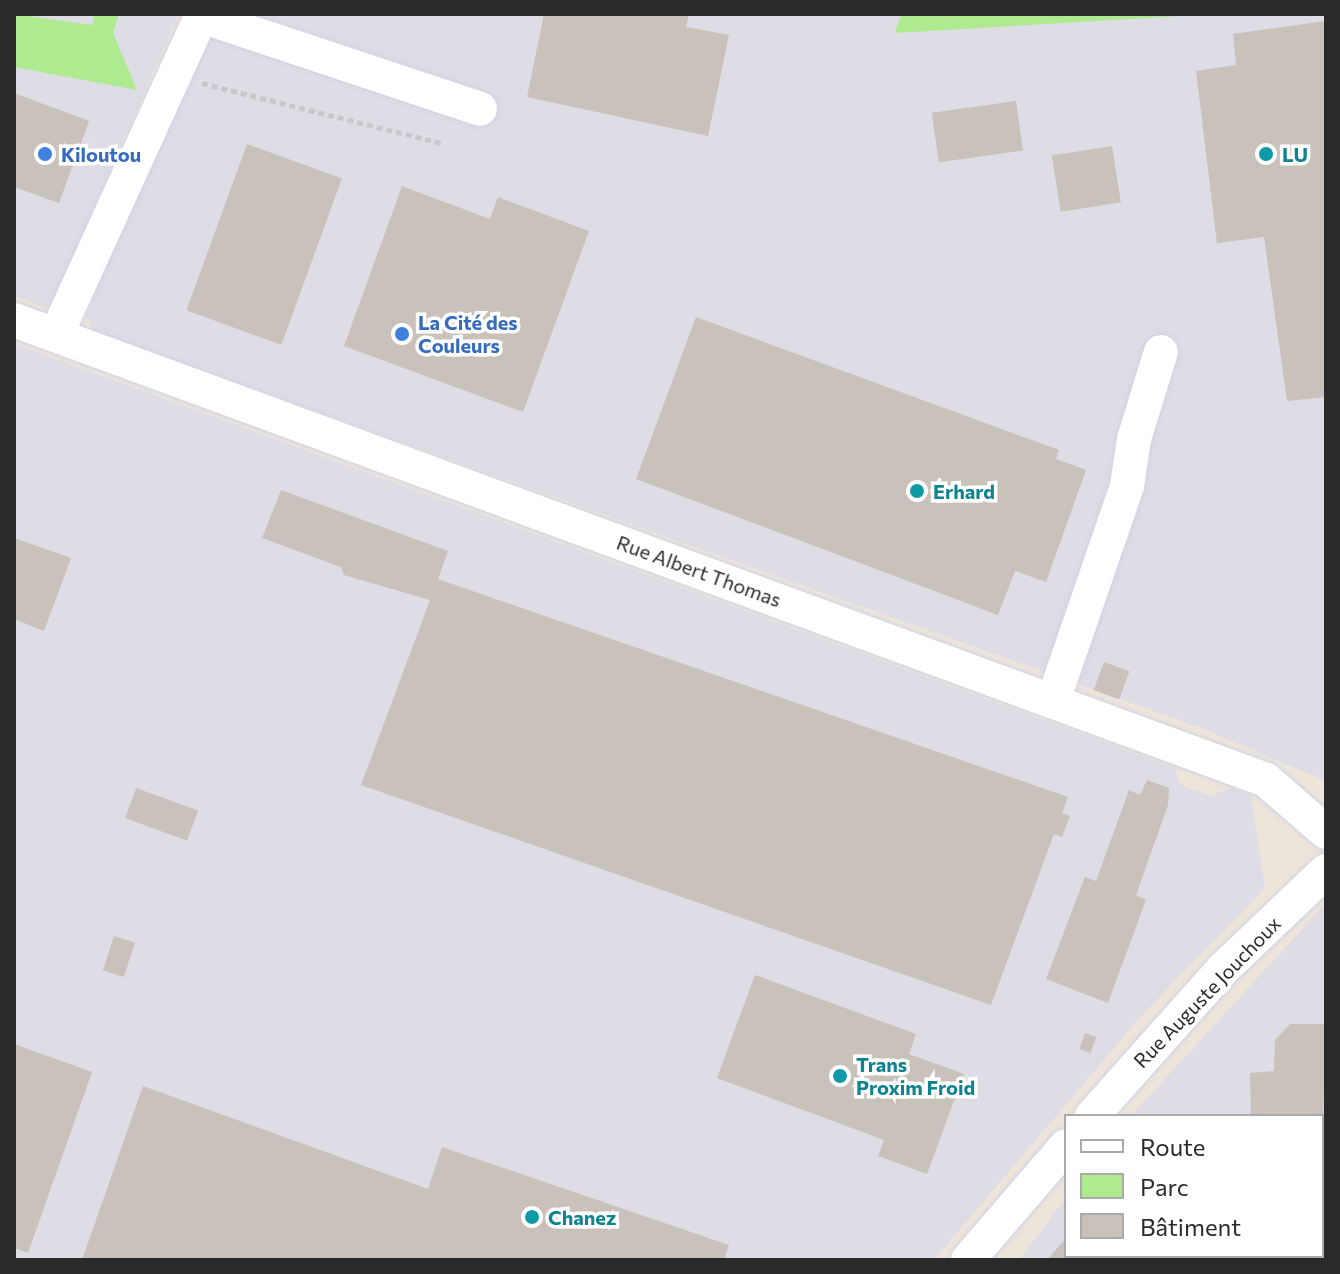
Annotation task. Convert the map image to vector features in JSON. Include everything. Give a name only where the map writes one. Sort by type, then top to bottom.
[{"type":"street","points":[[56,335],[201,15],[480,109]]},
{"type":"street","name":"Rue Albert Thomas","points":[[14,320],[1266,780],[1326,832]]},
{"type":"street","points":[[1053,701],[1127,486],[1134,439],[1161,352]]},
{"type":"street","name":"Rue Auguste Jouchoux","points":[[1094,1114],[1223,969],[1326,871]]},
{"type":"street","points":[[968,1260],[1064,1148]]},
{"type":"path","points":[[171,76],[441,143]]},
{"type":"shaded area","points":[[14,14],[178,14],[57,293],[59,312],[14,296]]},
{"type":"shaded area","points":[[213,14],[1326,14],[1326,781],[1201,728],[95,332],[86,315]]},
{"type":"shaded area","points":[[14,344],[1174,768],[1181,785],[1211,796],[1231,788],[1251,796],[1265,888],[1144,1013],[934,1260],[14,1260]]},
{"type":"shaded area","points":[[1326,903],[1326,1260],[1019,1260],[1064,1201],[1064,1258],[1324,1258],[1324,1114],[1133,1114]]},
{"type":"green space","points":[[14,14],[92,25],[95,14],[119,14],[113,33],[137,90],[14,67]]},
{"type":"green space","points":[[901,14],[1214,14],[895,33]]},
{"type":"building","points":[[544,14],[689,14],[686,27],[729,35],[708,136],[527,97]]},
{"type":"building","name":"LU","points":[[1326,21],[1326,397],[1287,401],[1264,237],[1217,243],[1196,71],[1236,65],[1233,34]]},
{"type":"building","name":"Kiloutou","points":[[14,93],[89,121],[59,203],[14,187]]},
{"type":"building","points":[[1016,101],[1023,151],[939,162],[932,113]]},
{"type":"building","points":[[247,144],[342,179],[281,345],[186,310]]},
{"type":"building","points":[[1112,146],[1121,202],[1061,212],[1052,156]]},
{"type":"building","points":[[402,186],[490,219],[498,197],[589,231],[523,412],[344,346]]},
{"type":"building","name":"Erhard","points":[[696,317],[1059,450],[1056,459],[1086,470],[1046,582],[1015,571],[998,615],[636,479]]},
{"type":"building","points":[[281,490],[448,551],[438,579],[1068,797],[1062,813],[1070,816],[1062,837],[1054,834],[991,1005],[361,785],[430,600],[344,575],[341,567],[262,538]]},
{"type":"building","points":[[14,538],[71,558],[44,631],[14,619]]},
{"type":"building","points":[[1104,662],[1129,671],[1119,699],[1094,690]]},
{"type":"building","points":[[1147,780],[1169,788],[1168,805],[1136,895],[1146,900],[1108,1003],[1046,979],[1085,877],[1096,881],[1129,790],[1140,795]]},
{"type":"building","points":[[136,788],[198,811],[187,841],[125,818]]},
{"type":"building","points":[[114,936],[135,943],[124,977],[103,970]]},
{"type":"building","name":"Trans Proxim Froid","points":[[755,975],[916,1034],[909,1054],[964,1074],[927,1174],[878,1156],[884,1140],[717,1078]]},
{"type":"building","points":[[1290,1024],[1326,1024],[1323,1114],[1251,1114],[1250,1073],[1274,1071],[1275,1040]]},
{"type":"building","points":[[1085,1033],[1096,1037],[1090,1053],[1079,1049]]},
{"type":"building","points":[[14,1044],[92,1072],[28,1253],[14,1248]]},
{"type":"building","points":[[143,1086],[428,1189],[442,1147],[729,1245],[724,1260],[82,1260]]},
{"type":"building","points":[[1064,1240],[1064,1258],[1086,1258],[1047,1260]]},
{"type":"building","points":[[1153,1258],[1232,1258],[1232,1260]]},
{"type":"place","name":"Kiloutou","points":[[45,154]]},
{"type":"place","name":"LU","points":[[1266,154]]},
{"type":"place","name":"La Cité des Couleurs","points":[[402,334]]},
{"type":"place","name":"Erhard","points":[[917,491]]},
{"type":"place","name":"Trans Proxim Froid","points":[[840,1076]]},
{"type":"place","name":"Chanez","points":[[532,1217]]}]
